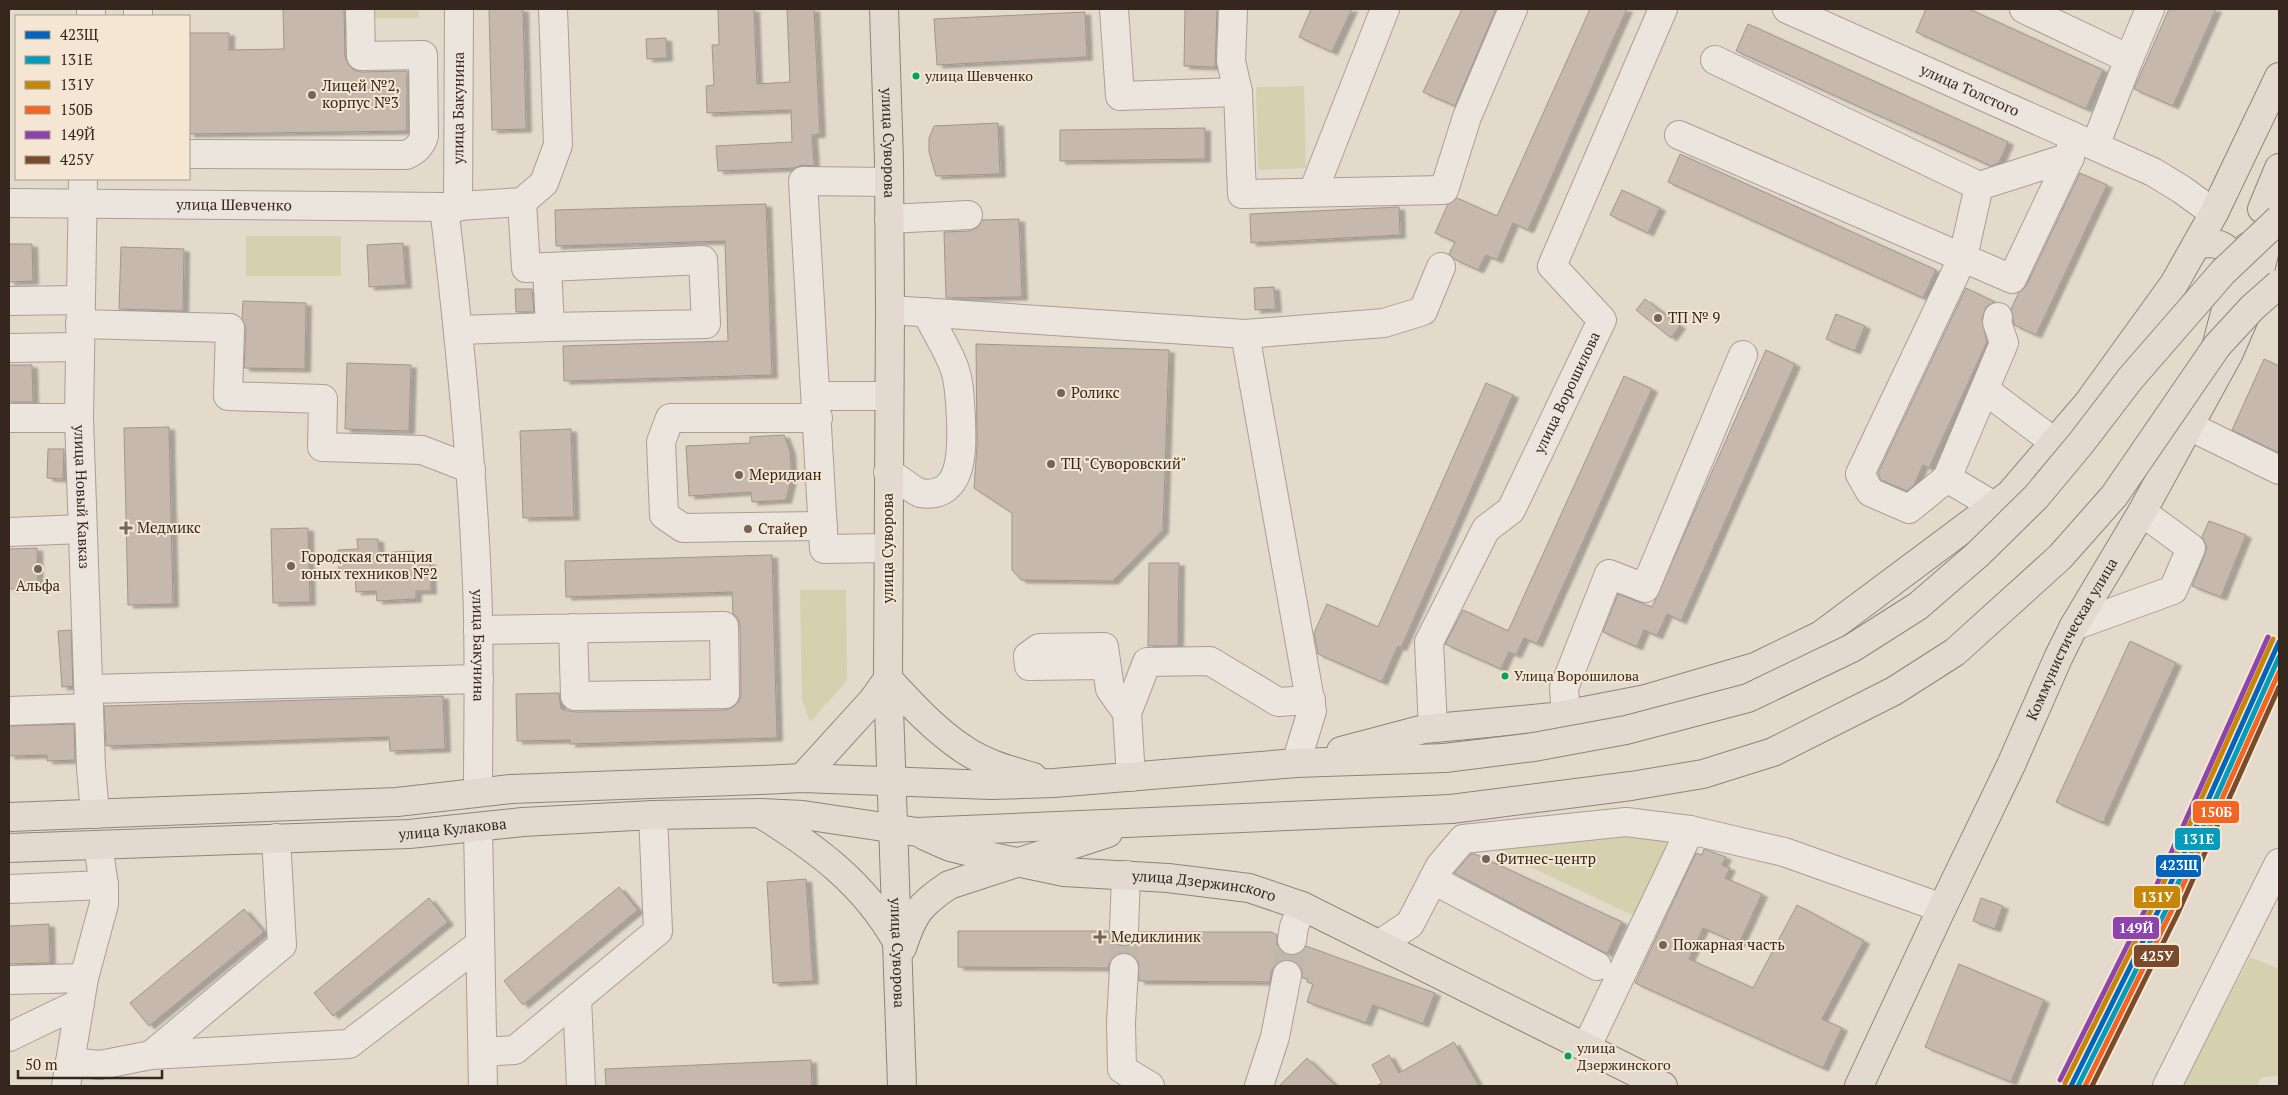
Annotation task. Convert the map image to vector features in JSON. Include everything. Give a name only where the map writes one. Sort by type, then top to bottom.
[{"type":"main road","name":"улица Суворова","points":[[884,9],[889,182],[890,310],[888,679],[893,782],[905,830],[898,952],[902,1086]]},
{"type":"main road","points":[[1296,763],[1416,730],[1566,715],[1646,699],[1763,663],[1820,635],[2010,494],[2088,403],[2174,284],[2214,213],[2279,77]]},
{"type":"main road","points":[[2189,426],[2213,358],[2234,279],[2279,168]]},
{"type":"main road","name":"Коммунистическая улица","points":[[1859,1086],[2011,765],[2074,626],[2142,512],[2229,353],[2254,295],[2279,193]]},
{"type":"main road","points":[[9,817],[397,802],[478,792],[802,778],[992,785],[1054,783],[1296,763],[1445,758],[1534,747],[1626,730],[1748,698],[1852,648],[1909,611],[1977,555],[2036,497],[2081,443],[2130,379],[2223,272],[2279,219]]},
{"type":"main road","points":[[2196,245],[2218,244],[2226,248],[2231,256],[2234,279]]},
{"type":"main road","points":[[905,830],[1451,809],[1632,786],[1703,774],[1773,752],[1894,691],[1955,652],[2060,557],[2114,496],[2217,346],[2252,308],[2279,284]]},
{"type":"main road","points":[[802,778],[873,700],[888,679],[933,726],[963,749],[1006,770],[1054,783]]},
{"type":"main road","name":"улица Бакунина","points":[[478,792],[478,827]]},
{"type":"main road","points":[[760,813],[806,842],[834,865],[865,896],[887,924],[898,952]]},
{"type":"main road","name":"улица Кулакова","points":[[9,848],[409,834],[523,822],[653,815],[760,813],[804,815],[905,830]]},
{"type":"main road","points":[[95,814],[98,845]]},
{"type":"main road","points":[[898,952],[911,920],[927,899],[949,886],[1140,822]]},
{"type":"main road","name":"улица Дзержинского","points":[[905,830],[950,847],[1064,872],[1168,878],[1250,888],[1302,906],[1663,1086]]},
{"type":"street","points":[[190,154],[406,155],[414,152],[424,136],[423,55],[361,56],[360,9]]},
{"type":"street","name":"улица Бакунина","points":[[459,9],[451,207],[471,469],[478,630],[478,792]]},
{"type":"street","points":[[459,330],[706,324],[703,260],[526,268],[522,202],[544,183],[558,145],[553,9]]},
{"type":"street","points":[[1114,9],[1120,96],[1238,92]]},
{"type":"street","points":[[1233,9],[1231,61],[1238,92],[1242,194],[1444,190],[1467,117],[1513,9]]},
{"type":"street","points":[[1313,192],[1385,9]]},
{"type":"street","name":"улица Ворошилова","points":[[1433,728],[1429,642],[1486,529],[1511,510],[1602,320],[1552,266],[1663,9]]},
{"type":"street","name":"улица Толстого","points":[[1787,9],[2079,146],[2153,172],[2181,189],[2214,213]]},
{"type":"street","points":[[2024,9],[2129,59]]},
{"type":"street","points":[[1679,135],[2012,279],[2079,146],[2129,59],[2150,9]]},
{"type":"street","points":[[1715,60],[1979,186],[2079,146]]},
{"type":"street","points":[[888,548],[824,549],[804,181],[889,182]]},
{"type":"street","points":[[1979,186],[1963,257],[1860,474],[1870,492],[1910,509],[1958,485],[1985,390],[2004,343],[1997,322],[1998,317]]},
{"type":"street","name":"улица Шевченко","points":[[9,202],[82,191],[142,191],[451,207],[522,202]]},
{"type":"street","name":"улица Новый Кавказ","points":[[82,191],[79,418],[95,814]]},
{"type":"street","points":[[889,219],[968,214]]},
{"type":"street","points":[[547,267],[550,327]]},
{"type":"street","points":[[890,310],[1245,334],[1384,323],[1423,311],[1441,267]]},
{"type":"street","points":[[9,301],[80,323],[230,328],[228,396],[323,399],[322,447],[422,450],[471,469]]},
{"type":"street","points":[[888,472],[918,493],[935,493],[946,487],[955,478],[962,458],[960,400],[954,368],[926,312]]},
{"type":"street","points":[[9,348],[80,323]]},
{"type":"street","points":[[1245,334],[1311,700],[1312,711],[1296,763]]},
{"type":"street","points":[[1566,715],[1564,688],[1609,574],[1645,588],[1743,355]]},
{"type":"street","points":[[1985,390],[2054,442]]},
{"type":"street","points":[[823,526],[683,528],[664,516],[661,442],[670,418],[817,407],[889,396]]},
{"type":"street","points":[[9,418],[79,418]]},
{"type":"street","points":[[2189,426],[2279,470]]},
{"type":"street","points":[[1958,485],[1994,506]]},
{"type":"street","points":[[2074,626],[2173,590],[2191,548],[2142,512]]},
{"type":"street","points":[[9,532],[82,529]]},
{"type":"street","points":[[478,630],[573,628],[724,626],[725,694],[575,696],[573,628]]},
{"type":"street","points":[[1131,777],[1127,713],[1147,662],[1210,661],[1278,702],[1311,700]]},
{"type":"street","points":[[1105,665],[1110,689],[1127,713]]},
{"type":"street","points":[[9,711],[89,698],[479,679]]},
{"type":"street","points":[[483,1052],[515,1050],[658,931],[653,815]]},
{"type":"street","points":[[1380,944],[1410,924],[1440,866],[1463,839],[1626,822],[1690,830],[1784,852],[1942,908]]},
{"type":"street","name":"улица Бакунина","points":[[478,827],[483,1086]]},
{"type":"street","points":[[1586,1048],[1690,830]]},
{"type":"street","points":[[151,1055],[282,945],[276,838]]},
{"type":"street","points":[[98,845],[104,885],[104,904],[82,990],[68,1074],[100,1065],[151,1055],[349,1044],[480,944]]},
{"type":"street","points":[[2167,1086],[2279,863]]},
{"type":"street","points":[[1124,932],[1126,875]]},
{"type":"street","points":[[1433,880],[1597,966]]},
{"type":"street","points":[[9,890],[104,885]]},
{"type":"street","points":[[1292,940],[1294,927],[1302,906]]},
{"type":"street","points":[[1124,968],[1121,1023],[1122,1069],[1150,1086]]},
{"type":"street","points":[[1259,1086],[1275,1037],[1286,975]]},
{"type":"street","points":[[9,980],[82,990]]},
{"type":"street","points":[[9,1037],[82,990]]},
{"type":"street","points":[[577,999],[581,1086]]},
{"type":"shaded area","points":[[372,9],[418,9],[419,18],[372,18]]},
{"type":"shaded area","points":[[1304,86],[1306,168],[1258,170],[1256,87]]},
{"type":"shaded area","points":[[246,236],[341,236],[341,276],[246,276]]},
{"type":"shaded area","points":[[800,590],[846,590],[847,681],[810,722],[802,700]]},
{"type":"shaded area","points":[[1628,829],[1671,837],[1634,916],[1490,848]]},
{"type":"shaded area","points":[[2250,957],[2279,969],[2279,1075],[2261,1078],[2257,1086],[2182,1086]]},
{"type":"building","points":[[283,9],[344,9],[345,56],[348,64],[354,70],[361,72],[407,71],[407,131],[190,134],[190,33],[229,33],[229,50],[284,49]]},
{"type":"building","points":[[489,9],[523,9],[526,129],[492,130]]},
{"type":"building","points":[[718,9],[754,9],[757,84],[790,82],[787,9],[814,9],[820,134],[812,135],[814,166],[803,165],[794,168],[718,171],[716,146],[792,142],[791,110],[707,113],[706,86],[714,85],[712,45],[719,45]]},
{"type":"building","points":[[1185,9],[1217,9],[1215,67],[1184,66]]},
{"type":"building","points":[[1311,9],[1352,9],[1332,52],[1299,37]]},
{"type":"building","points":[[1462,9],[1496,9],[1455,106],[1423,92]]},
{"type":"building","points":[[1590,9],[1627,9],[1528,230],[1513,223],[1497,260],[1486,255],[1478,270],[1454,259],[1449,254],[1455,242],[1435,233],[1448,204],[1457,198],[1497,216]]},
{"type":"building","points":[[1926,9],[1969,9],[2103,70],[2086,109],[1916,32]]},
{"type":"building","points":[[2169,9],[2216,9],[2173,106],[2134,89]]},
{"type":"building","points":[[1085,12],[1087,57],[937,65],[934,19]]},
{"type":"building","points":[[1748,24],[2008,142],[1999,163],[1991,166],[1736,51]]},
{"type":"building","points":[[666,38],[667,58],[647,59],[646,39]]},
{"type":"building","points":[[998,123],[1000,174],[936,176],[929,152],[929,138],[934,126]]},
{"type":"building","points":[[1205,128],[1205,159],[1060,161],[1060,130]]},
{"type":"building","points":[[1680,154],[1936,270],[1923,298],[1668,182]]},
{"type":"building","points":[[2080,173],[2107,185],[2036,335],[2014,325],[2011,309],[2019,292],[2026,286]]},
{"type":"building","points":[[1622,190],[1660,208],[1648,233],[1610,215]]},
{"type":"building","points":[[766,204],[772,375],[564,381],[563,346],[728,341],[725,241],[556,246],[555,210]]},
{"type":"building","points":[[1399,207],[1400,235],[1251,243],[1250,214]]},
{"type":"building","points":[[1019,219],[1022,297],[946,298],[944,232],[969,231],[977,228],[982,220]]},
{"type":"building","points":[[403,243],[406,285],[369,287],[367,245]]},
{"type":"building","points":[[9,244],[32,244],[33,281],[9,282]]},
{"type":"building","points":[[121,247],[184,249],[183,311],[119,309]]},
{"type":"building","points":[[1274,287],[1276,309],[1255,310],[1254,288]]},
{"type":"building","points":[[1966,288],[1995,302],[1986,307],[1982,319],[1987,342],[1929,468],[1923,465],[1914,485],[1907,491],[1881,480],[1878,473]]},
{"type":"building","points":[[515,289],[532,289],[534,312],[516,312]]},
{"type":"building","name":"ТП № 9","points":[[1645,299],[1680,326],[1671,338],[1636,310]]},
{"type":"building","points":[[243,301],[306,303],[305,369],[244,368],[246,328],[242,319]]},
{"type":"building","points":[[1836,314],[1865,326],[1855,351],[1826,339]]},
{"type":"building","points":[[976,344],[1169,350],[1163,530],[1113,581],[1021,580],[1012,570],[1012,513],[974,488],[977,445]]},
{"type":"building","points":[[1766,350],[1795,364],[1681,621],[1667,614],[1657,636],[1644,630],[1637,647],[1603,632],[1618,594],[1652,607]]},
{"type":"building","points":[[2264,359],[2279,366],[2279,453],[2232,430]]},
{"type":"building","points":[[347,363],[411,365],[409,431],[345,429]]},
{"type":"building","points":[[9,365],[32,365],[33,402],[9,402]]},
{"type":"building","points":[[1624,376],[1652,389],[1537,644],[1524,638],[1516,655],[1509,652],[1501,669],[1445,644],[1463,610],[1508,631]]},
{"type":"building","points":[[1486,383],[1513,395],[1401,648],[1398,646],[1382,682],[1318,654],[1314,633],[1327,604],[1378,627]]},
{"type":"building","points":[[169,427],[173,604],[128,605],[124,428]]},
{"type":"building","points":[[571,429],[574,517],[523,518],[520,431]]},
{"type":"building","name":"Меридиан","points":[[784,435],[790,451],[791,467],[790,484],[786,500],[752,502],[751,492],[689,496],[686,446],[750,443],[750,437]]},
{"type":"building","points":[[48,449],[64,449],[63,479],[47,478]]},
{"type":"building","points":[[2209,521],[2246,535],[2221,597],[2192,586],[2207,547],[2202,537]]},
{"type":"building","name":"Городская станция юных техников №2","points":[[308,528],[310,602],[273,603],[271,529]]},
{"type":"building","points":[[357,539],[378,539],[379,553],[414,551],[415,563],[430,562],[431,591],[416,591],[416,599],[377,601],[376,591],[356,592],[355,571],[339,572],[338,550],[358,549]]},
{"type":"building","points":[[37,548],[38,588],[9,589],[9,549]]},
{"type":"building","points":[[772,555],[777,738],[570,744],[570,740],[517,741],[516,694],[559,693],[561,709],[575,712],[725,710],[733,707],[739,701],[741,694],[740,626],[738,618],[733,614],[732,592],[566,597],[565,561]]},
{"type":"building","points":[[1149,563],[1179,563],[1178,646],[1148,646]]},
{"type":"building","points":[[71,630],[73,686],[62,687],[58,631]]},
{"type":"building","points":[[2130,641],[2176,663],[2103,823],[2056,802]]},
{"type":"building","points":[[443,696],[445,749],[390,751],[389,737],[106,746],[104,706]]},
{"type":"building","points":[[74,724],[75,760],[47,761],[47,755],[9,756],[9,726]]},
{"type":"building","points":[[1704,849],[1726,857],[1722,865],[1730,868],[1725,878],[1762,894],[1739,944],[1703,928],[1689,959],[1753,988],[1797,905],[1864,941],[1822,1019],[1842,1028],[1823,1068],[1635,983],[1696,853],[1702,855]]},
{"type":"building","points":[[1471,854],[1475,854],[1622,922],[1607,954],[1454,873]]},
{"type":"building","points":[[806,879],[813,981],[773,983],[767,882]]},
{"type":"building","points":[[619,887],[638,910],[523,1005],[504,981]]},
{"type":"building","points":[[429,898],[448,922],[333,1016],[314,993]]},
{"type":"building","points":[[1981,898],[2003,906],[1995,929],[1973,921]]},
{"type":"building","points":[[244,909],[264,932],[149,1026],[130,1003]]},
{"type":"building","points":[[49,924],[50,963],[9,964],[9,926]]},
{"type":"building","points":[[958,931],[1109,931],[1110,939],[1115,944],[1124,947],[1131,945],[1137,940],[1140,932],[1271,932],[1277,935],[1277,945],[1282,952],[1289,955],[1298,954],[1306,946],[1435,993],[1423,1024],[1373,1005],[1366,1023],[1307,1002],[1313,984],[1307,982],[1308,979],[1302,978],[1302,969],[1297,963],[1290,960],[1282,960],[1276,964],[1271,972],[1270,982],[1139,981],[1138,961],[1132,955],[1124,952],[1117,954],[1111,959],[1108,968],[958,967]]},
{"type":"building","points":[[1959,964],[2044,1000],[2011,1082],[1925,1047]]},
{"type":"building","points":[[1454,1042],[1479,1086],[1376,1086],[1382,1083],[1372,1065],[1389,1055],[1399,1073]]},
{"type":"building","points":[[1307,1058],[1336,1086],[1279,1086]]},
{"type":"building","points":[[811,1060],[812,1086],[606,1086],[605,1069]]},
{"type":"tunnel","points":[[1124,931],[1124,968]]},
{"type":"tunnel","points":[[1287,975],[1292,940]]},
{"type":"transit line","name":"149Й","points":[[2060,1080],[2149,902],[2268,637]]},
{"type":"transit line","name":"131У","points":[[2065,1083],[2154,904],[2273,639]]},
{"type":"transit line","name":"423Щ","points":[[2071,1086],[2160,907],[2279,642]]},
{"type":"transit line","name":"131Е","points":[[2078,1086],[2166,910],[2279,657]]},
{"type":"transit line","name":"150Б","points":[[2085,1086],[2171,912],[2279,672]]},
{"type":"transit line","name":"425У","points":[[2092,1086],[2177,915],[2279,687]]},
{"type":"place","name":"улица Шевченко","points":[[916,76]]},
{"type":"place","name":"Лицей №2, корпус №3","points":[[312,95]]},
{"type":"place","name":"ТП № 9","points":[[1658,318]]},
{"type":"place","name":"Роликс","points":[[1061,393]]},
{"type":"place","name":"ТЦ \"Суворовский\"","points":[[1051,464]]},
{"type":"place","name":"Меридиан","points":[[739,475]]},
{"type":"place","name":"Медмикс","points":[[126,528]]},
{"type":"place","name":"Стайер","points":[[748,529]]},
{"type":"place","name":"Городская станция юных техников №2","points":[[291,566]]},
{"type":"place","name":"Альфа","points":[[38,569]]},
{"type":"place","name":"Улица Ворошилова","points":[[1505,676]]},
{"type":"place","name":"Фитнес-центр","points":[[1486,859]]},
{"type":"place","name":"Медиклиник","points":[[1100,937]]},
{"type":"place","name":"Пожарная часть","points":[[1663,945]]},
{"type":"place","name":"улица Дзержинского","points":[[1568,1056]]}]
